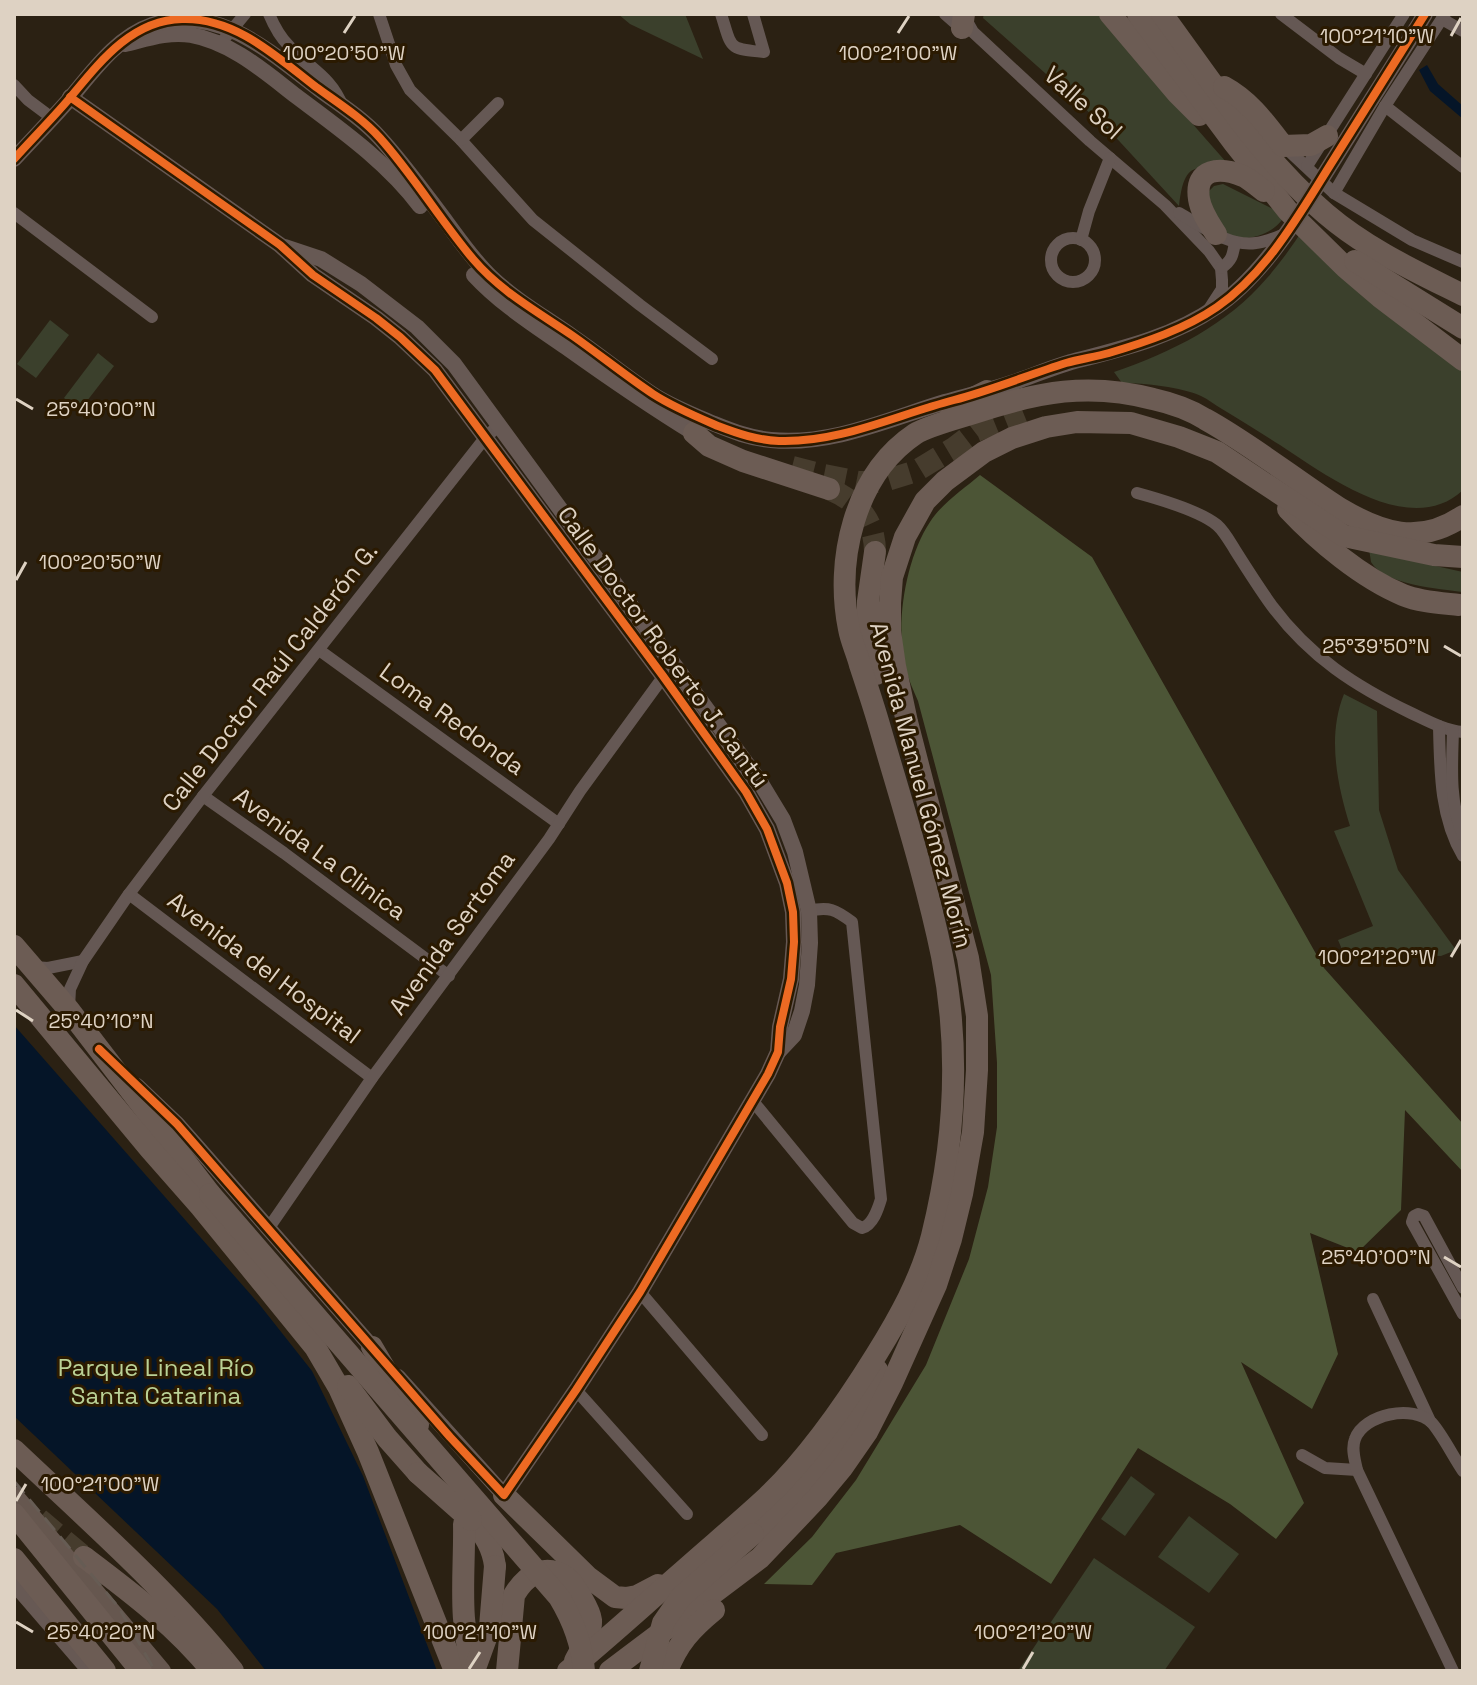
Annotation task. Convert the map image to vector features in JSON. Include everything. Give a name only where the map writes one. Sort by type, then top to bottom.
[{"type":"highway","points":[[1110,14],[1186,102],[1234,143]]},
{"type":"highway","points":[[1138,14],[1290,222],[1463,328]]},
{"type":"highway","points":[[1162,14],[1248,130],[1294,185],[1327,215],[1383,255],[1463,295]]},
{"type":"highway","points":[[1211,80],[1249,105],[1283,146],[1311,145],[1327,136]]},
{"type":"highway","points":[[1225,238],[1203,213],[1199,198],[1199,186],[1204,176],[1213,171],[1225,171],[1249,179],[1290,222],[1312,236],[1357,278],[1463,360]]},
{"type":"highway","name":"Avenida Manuel Gómez Morín","points":[[575,1670],[769,1495],[799,1462],[862,1378],[891,1331],[911,1295],[931,1242],[952,1126],[954,1077],[951,1014],[942,957],[925,886],[849,631],[845,595],[846,559],[858,508],[878,471],[917,432],[1039,395],[1100,389],[1175,405],[1203,417],[1339,508],[1384,530],[1426,533],[1454,523],[1463,516]]},
{"type":"highway","points":[[917,432],[932,418],[987,391]]},
{"type":"highway","points":[[1023,412],[1092,403],[1139,408],[1164,414],[1217,452]]},
{"type":"highway","name":"Avenida Manuel Gómez Morín","points":[[610,1671],[760,1558],[842,1468],[867,1432],[892,1383],[936,1285],[951,1239],[973,1132],[977,1016],[968,958],[907,722],[890,631],[892,577],[905,537],[925,501],[945,481],[984,452],[1012,438],[1046,427],[1077,422],[1131,423],[1217,452],[1344,536],[1434,555],[1463,557]]},
{"type":"highway","points":[[694,433],[783,464]]},
{"type":"highway","points":[[694,433],[709,446],[743,461],[829,489]]},
{"type":"highway","points":[[1256,477],[1308,530],[1349,563],[1405,596],[1462,605]]},
{"type":"highway","points":[[875,552],[868,601],[868,632],[893,751],[895,779]]},
{"type":"highway","points":[[14,946],[69,1010],[210,1194]]},
{"type":"highway","points":[[14,985],[333,1366],[387,1438],[468,1522],[482,1531],[494,1562],[490,1627],[474,1671]]},
{"type":"highway","points":[[65,1048],[98,1077],[210,1194],[559,1597],[575,1626],[580,1643],[575,1670]]},
{"type":"highway","points":[[650,1671],[663,1623],[681,1597],[794,1497],[823,1466],[866,1400],[891,1331]]},
{"type":"highway","points":[[315,1347],[339,1388],[368,1452],[455,1671]]},
{"type":"highway","points":[[372,1347],[431,1446]]},
{"type":"highway","points":[[14,1450],[143,1571],[233,1671]]},
{"type":"highway","points":[[504,1495],[516,1524],[568,1578],[586,1605],[591,1618],[590,1629],[575,1670]]},
{"type":"highway","points":[[504,1495],[588,1577],[615,1597],[637,1596],[677,1576]]},
{"type":"highway","points":[[14,1514],[141,1671]]},
{"type":"highway","points":[[468,1522],[463,1595],[466,1638],[474,1671]]},
{"type":"highway","points":[[14,1535],[129,1671]]},
{"type":"highway","points":[[84,1557],[148,1606],[211,1669]]},
{"type":"highway","points":[[667,1671],[675,1651],[691,1629],[727,1600],[760,1558]]},
{"type":"highway","points":[[14,1559],[105,1671]]},
{"type":"highway","points":[[507,1671],[511,1609],[520,1584],[529,1576],[543,1571],[568,1578]]},
{"type":"main road","points":[[14,1495],[162,1671]]},
{"type":"street","points":[[220,44],[245,14]]},
{"type":"street","points":[[269,14],[288,46],[332,84],[338,93],[350,112],[345,133]]},
{"type":"street","points":[[379,14],[396,65],[410,90],[461,140],[533,220],[712,359]]},
{"type":"street","points":[[721,14],[730,43],[738,49],[764,52],[753,14]]},
{"type":"street","points":[[1281,14],[1339,58],[1366,74]]},
{"type":"street","points":[[1307,166],[1404,14]]},
{"type":"street","points":[[14,159],[95,66],[138,30],[180,19],[206,21],[232,29],[267,49],[378,135],[473,260],[522,304],[569,333],[657,397],[746,437],[802,441],[851,432],[1108,353],[1157,337],[1220,305],[1258,269],[1432,19]]},
{"type":"street","points":[[1432,19],[1463,31]]},
{"type":"street","points":[[1334,193],[1432,19]]},
{"type":"street","name":"Valle Sol","points":[[962,20],[1165,205],[1221,268]]},
{"type":"street","points":[[119,46],[178,33],[207,38],[248,60],[373,156],[410,192],[467,267],[491,293],[652,407],[694,433]]},
{"type":"street","points":[[14,85],[52,118]]},
{"type":"street","name":"Calle Doctor Roberto J. Cantú","points":[[70,97],[280,245],[313,275],[376,318],[435,370],[668,670],[760,782],[783,820],[795,852],[809,911],[810,943],[807,985],[794,1035],[778,1052],[640,1292],[504,1495]]},
{"type":"street","points":[[461,140],[498,103]]},
{"type":"street","points":[[1385,106],[1463,167]]},
{"type":"street","points":[[1283,146],[1334,193],[1412,240],[1461,258]]},
{"type":"street","points":[[1081,240],[1110,158]]},
{"type":"street","name":"Valle Sol","points":[[1165,205],[1225,238]]},
{"type":"street","points":[[14,213],[152,317]]},
{"type":"street","points":[[1225,238],[1255,244],[1290,222]]},
{"type":"street","points":[[1207,313],[1222,289],[1221,268],[1233,257],[1225,238]]},
{"type":"street","name":"Calle Doctor Roberto J. Cantú","points":[[280,245],[321,259],[361,284],[408,319],[454,364],[668,670],[746,792],[767,829],[787,883],[793,912],[791,979],[780,1027],[778,1052]]},
{"type":"street","name":"Calle Doctor Raúl Calderón G.","points":[[69,1010],[70,989],[83,961],[129,894],[485,438],[499,425]]},
{"type":"street","points":[[1137,493],[1175,505],[1217,525],[1296,637],[1331,668],[1358,686],[1439,726],[1458,731],[1452,769],[1454,797],[1463,835]]},
{"type":"street","name":"Loma Redonda","points":[[319,650],[559,824]]},
{"type":"street","name":"Avenida Sertoma","points":[[268,1229],[372,1078],[449,976],[668,670]]},
{"type":"street","points":[[1439,726],[1443,799],[1450,830],[1463,856]]},
{"type":"street","name":"Avenida La Clinica","points":[[203,796],[449,976]]},
{"type":"street","name":"Avenida del Hospital","points":[[129,894],[372,1078]]},
{"type":"street","points":[[752,1100],[853,1223],[862,1228],[867,1226],[881,1199],[852,922],[830,909],[809,911]]},
{"type":"street","points":[[34,967],[48,968],[83,961]]},
{"type":"street","points":[[99,1049],[177,1124],[504,1495]]},
{"type":"street","points":[[1463,1288],[1424,1216],[1416,1214],[1412,1222],[1463,1314]]},
{"type":"street","points":[[640,1292],[762,1435]]},
{"type":"street","points":[[1373,1299],[1430,1421],[1463,1471]]},
{"type":"street","points":[[576,1390],[687,1514]]},
{"type":"street","points":[[1430,1421],[1412,1414],[1393,1412],[1363,1427],[1355,1437],[1353,1448],[1357,1470],[1453,1671]]},
{"type":"street","points":[[466,1453],[491,1509],[494,1562]]},
{"type":"street","points":[[1302,1455],[1325,1468],[1357,1470]]},
{"type":"street","points":[[14,1583],[90,1671]]},
{"type":"green space","points":[[618,14],[685,14],[703,59],[630,24]]},
{"type":"green space","points":[[984,14],[1100,14],[1234,171],[1194,169],[1184,181],[1179,206],[1109,130],[983,18]]},
{"type":"green space","points":[[1223,184],[1285,215],[1271,230],[1262,234],[1240,238],[1230,236],[1215,223],[1208,192],[1214,186]]},
{"type":"green space","points":[[1304,228],[1463,360],[1463,490],[1442,503],[1419,508],[1370,498],[1321,472],[1204,397],[1173,388],[1122,383],[1114,372],[1177,346],[1234,310],[1272,272]]},
{"type":"green space","points":[[50,320],[69,335],[36,378],[17,364]]},
{"type":"green space","points":[[98,353],[114,366],[80,410],[64,398]]},
{"type":"green space","points":[[980,475],[1092,557],[1324,968],[1463,1124],[1463,1172],[1405,1110],[1401,1210],[1358,1252],[1310,1233],[1338,1354],[1312,1409],[1241,1362],[1304,1503],[1276,1539],[1230,1504],[1138,1448],[1051,1584],[960,1525],[836,1553],[812,1585],[764,1584],[812,1537],[856,1480],[926,1365],[969,1259],[988,1187],[997,1127],[997,1063],[991,975],[918,701],[905,666],[901,630],[909,572],[922,537],[941,509]]},
{"type":"green space","points":[[1369,549],[1463,572],[1463,592],[1427,587],[1388,576],[1371,562]]},
{"type":"green space","points":[[1344,694],[1377,711],[1379,810],[1398,870],[1456,950],[1441,956],[1344,954],[1338,940],[1373,926],[1334,831],[1350,826],[1341,794],[1335,743]]},
{"type":"green space","points":[[1131,1476],[1155,1494],[1125,1536],[1101,1519]]},
{"type":"green space","points":[[1189,1516],[1239,1554],[1209,1593],[1158,1557]]},
{"type":"green space","points":[[1094,1558],[1195,1627],[1164,1671],[1018,1671]]},
{"type":"water","points":[[1427,65],[1438,84],[1463,106],[1463,119],[1430,91],[1419,70]]},
{"type":"water","name":"Parque Lineal Río Santa Catarina","points":[[14,1025],[259,1304],[312,1371],[363,1476],[437,1671],[266,1671],[217,1609],[14,1416]]},
{"type":"tunnel","points":[[792,467],[859,482],[881,482],[916,471],[976,431],[1023,412]]},
{"type":"tunnel","points":[[829,489],[863,513],[872,531],[875,552]]},
{"type":"tunnel","points":[[39,1519],[84,1557]]},
{"type":"railway","points":[[14,1481],[119,1608],[155,1671]]},
{"type":"cycle path","points":[[14,159],[104,58],[132,35],[164,21],[201,20],[220,25],[254,41],[350,111],[373,131],[404,167],[484,271],[520,301],[653,394],[718,426],[748,436],[771,440],[824,438],[1137,344],[1179,328],[1217,307],[1253,276],[1283,239],[1425,14]]},
{"type":"cycle path","points":[[70,97],[280,245],[313,275],[400,337],[435,370],[746,792],[767,829],[787,883],[793,912],[794,942],[778,1052],[768,1074],[640,1292],[504,1495],[177,1124],[99,1049]]}]
